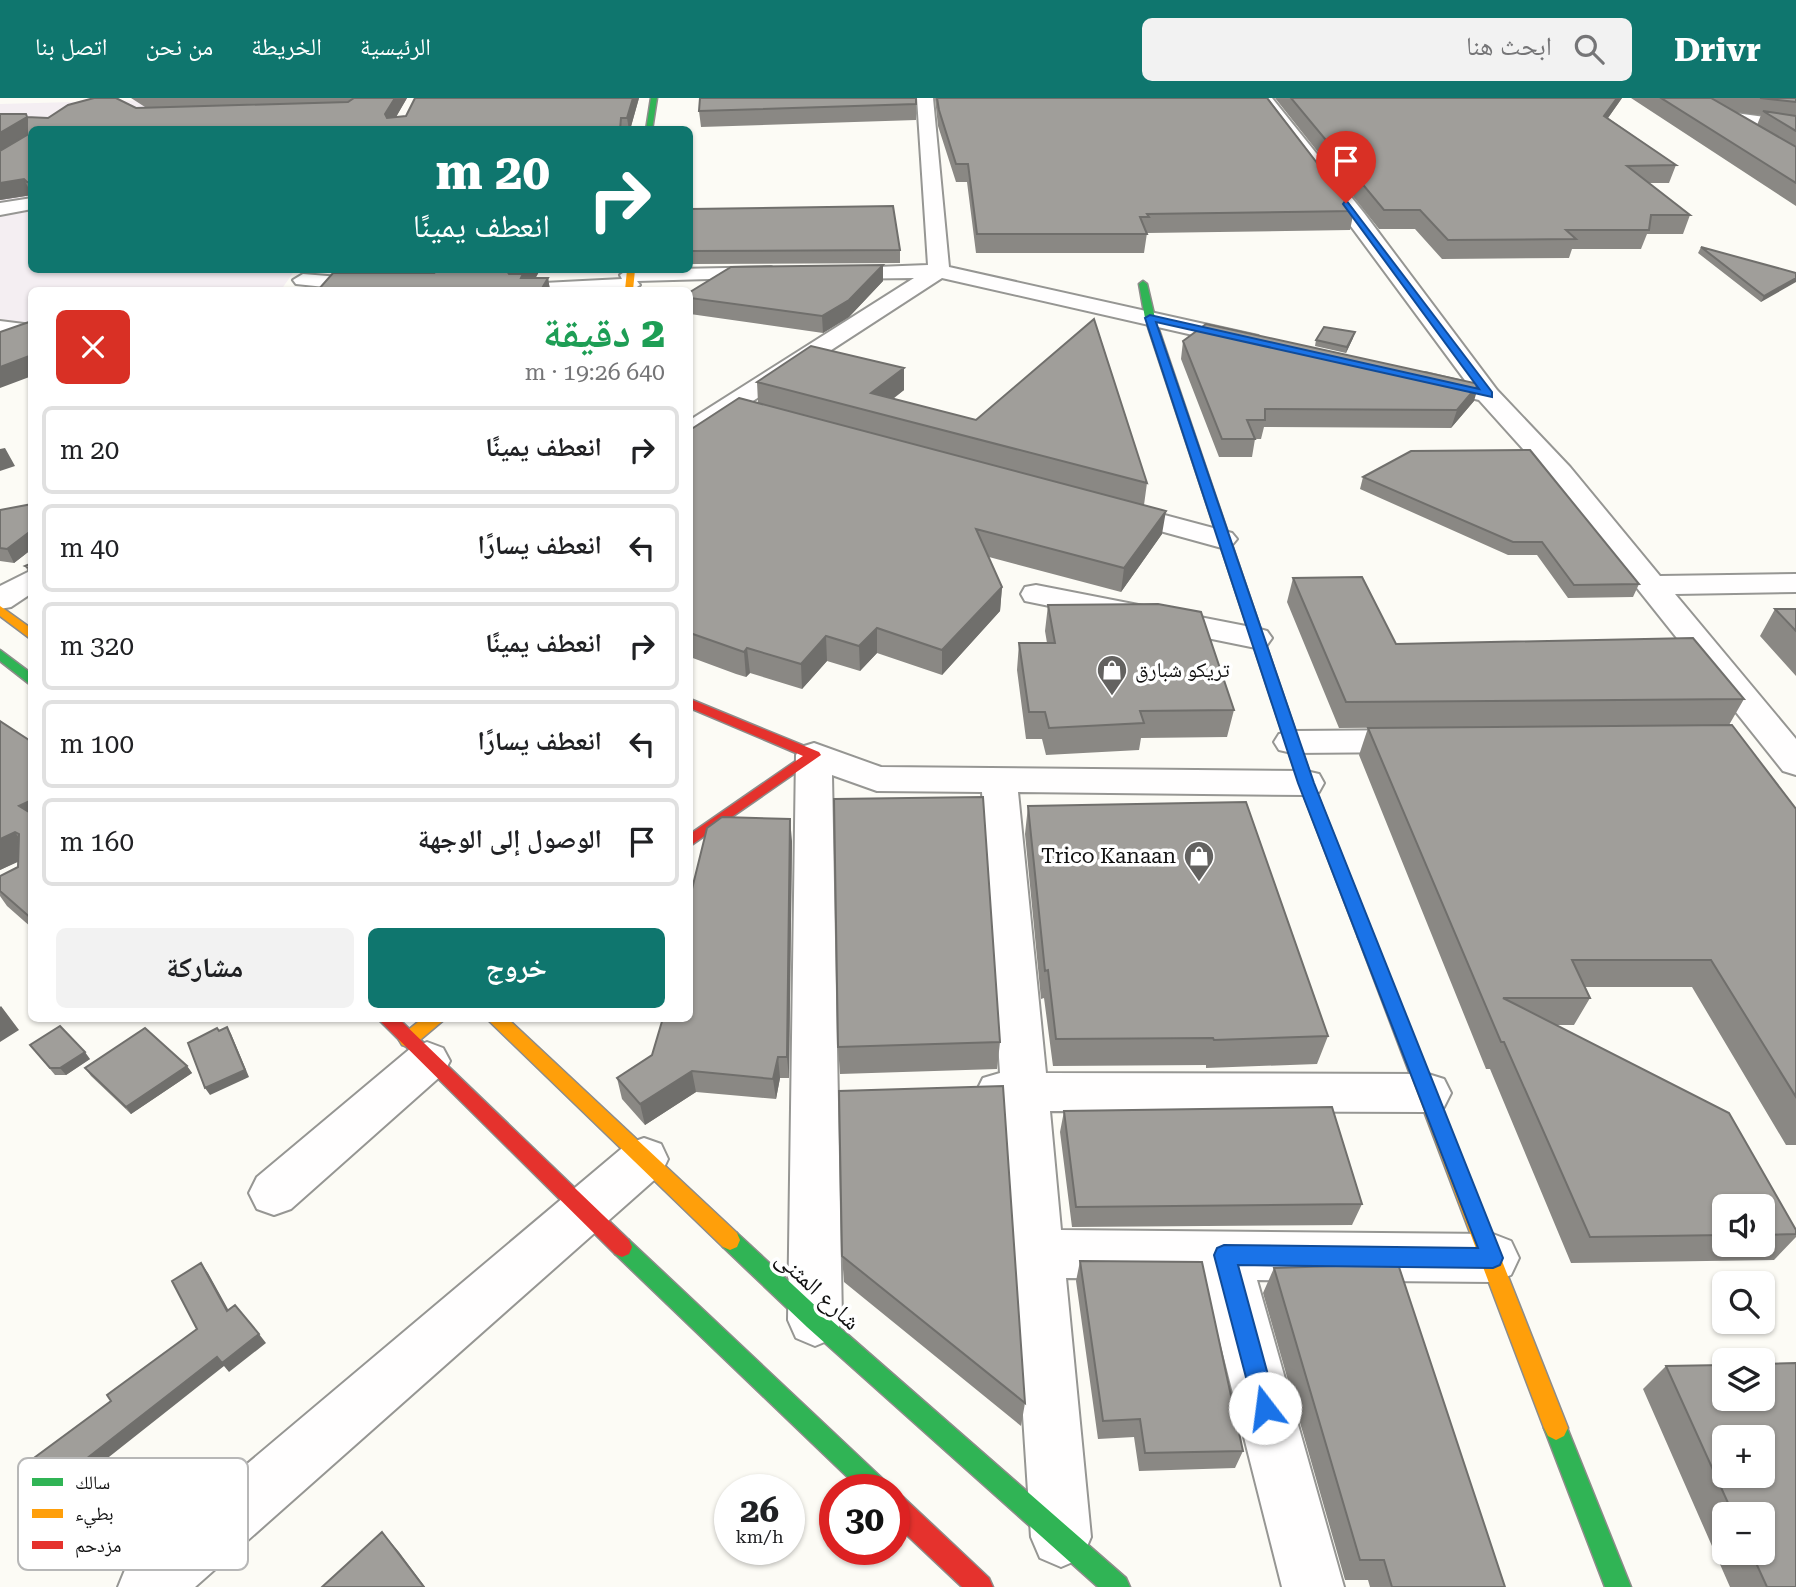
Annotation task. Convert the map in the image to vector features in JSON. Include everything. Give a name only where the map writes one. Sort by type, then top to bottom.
[{"type":"street","points":[[650,126],[654,98]]},
{"type":"street","points":[[925,98],[939,271]]},
{"type":"street","points":[[1264,98],[1357,216],[1488,394],[1560,473],[1786,751]]},
{"type":"street","points":[[1752,136],[1715,113],[1796,126]]},
{"type":"street","points":[[0,209],[28,204]]},
{"type":"street","points":[[693,428],[939,271]]},
{"type":"street","points":[[556,287],[630,280],[798,273],[939,271],[1271,345]]},
{"type":"street","points":[[307,283],[379,287]]},
{"type":"street","points":[[1143,284],[1150,318],[1222,539],[1306,783],[1493,1258],[1618,1587]]},
{"type":"street","points":[[0,328],[28,332]]},
{"type":"street","points":[[1407,376],[1488,394]]},
{"type":"street","points":[[729,405],[769,416]]},
{"type":"street","points":[[1089,503],[1222,539]]},
{"type":"street","points":[[0,600],[28,582]]},
{"type":"street","points":[[1659,596],[1796,583]]},
{"type":"street","points":[[1036,594],[1256,638]]},
{"type":"street","points":[[1659,596],[1796,607]]},
{"type":"street","points":[[0,610],[28,633]]},
{"type":"street","points":[[0,654],[28,678]]},
{"type":"street","points":[[693,704],[877,779],[1306,783]]},
{"type":"street","points":[[1734,739],[1786,751]]},
{"type":"street","points":[[1292,742],[1444,741]]},
{"type":"street","points":[[693,839],[814,755]]},
{"type":"street","points":[[814,755],[838,1096],[815,1320]]},
{"type":"street","points":[[999,780],[1060,1537]]},
{"type":"street","points":[[393,1022],[424,1040],[583,1210],[861,1474]]},
{"type":"street","name":"شارع المثنى","points":[[499,1022],[815,1320],[1117,1587]]},
{"type":"street","points":[[274,1193],[424,1040]]},
{"type":"street","points":[[956,1093],[1428,1093]]},
{"type":"street","points":[[248,1501],[644,1159]]},
{"type":"street","points":[[1038,1254],[1493,1258]]},
{"type":"street","points":[[1224,1255],[1313,1587]]},
{"type":"street","points":[[910,1521],[980,1587]]},
{"type":"street","points":[[149,1587],[169,1570]]},
{"type":"shaded area","points":[[221,98],[407,98],[389,126],[28,126],[28,273],[293,273],[283,287],[28,287],[28,329],[0,326],[0,104]]},
{"type":"building","points":[[94,98],[116,98],[136,108],[348,102],[354,98],[395,98],[385,114],[387,118],[406,116],[415,98],[633,98],[627,118],[621,118],[620,126],[28,126],[28,182],[24,179],[0,183],[0,151],[27,135],[27,117],[48,118],[68,105]]},
{"type":"building","points":[[700,98],[916,98],[916,104],[699,111]]},
{"type":"building","points":[[937,98],[1267,98],[1354,211],[1147,214],[1149,217],[1140,217],[1147,234],[977,234],[968,164],[956,164]]},
{"type":"building","points":[[1291,98],[1617,98],[1604,116],[1676,165],[1627,166],[1690,215],[1651,215],[1649,230],[1566,230],[1576,239],[1448,240],[1420,210],[1384,210]]},
{"type":"building","points":[[1661,98],[1711,98],[1796,147],[1796,183]]},
{"type":"building","points":[[1760,98],[1796,98],[1796,102]]},
{"type":"building","points":[[1763,111],[1796,116],[1796,131]]},
{"type":"building","points":[[0,114],[26,114],[27,117],[0,133]]},
{"type":"building","points":[[893,206],[900,250],[693,251],[693,209]]},
{"type":"building","points":[[1701,247],[1796,273],[1796,278],[1764,296]]},
{"type":"building","points":[[883,265],[849,300],[822,316],[693,298],[693,290],[731,267]]},
{"type":"building","points":[[333,273],[508,273],[523,274],[521,278],[548,278],[543,287],[321,287]]},
{"type":"building","points":[[1094,319],[1147,483],[757,382],[811,346],[904,368],[871,393],[976,420]]},
{"type":"building","points":[[28,322],[28,356],[0,367],[0,332]]},
{"type":"building","points":[[1206,324],[1479,384],[1457,410],[1265,409],[1265,420],[1247,420],[1255,439],[1222,439],[1183,341]]},
{"type":"building","points":[[1324,327],[1355,332],[1347,347],[1316,340]]},
{"type":"building","points":[[739,398],[1166,511],[1124,568],[976,529],[1002,587],[942,650],[877,628],[859,646],[826,636],[801,664],[747,648],[744,652],[693,634],[693,428]]},
{"type":"building","points":[[1530,450],[1639,584],[1574,585],[1542,542],[1513,542],[1363,477],[1411,451]]},
{"type":"building","points":[[28,505],[28,533],[7,549],[0,548],[0,510]]},
{"type":"building","points":[[1362,577],[1396,644],[1693,638],[1744,699],[1346,702],[1293,578]]},
{"type":"building","points":[[1158,604],[1201,612],[1234,710],[1140,711],[1144,723],[1049,728],[1045,712],[1029,712],[1019,643],[1055,643],[1048,605]]},
{"type":"building","points":[[1775,609],[1796,609],[1796,631]]},
{"type":"building","points":[[0,721],[28,739],[28,802],[19,806],[28,812],[28,916],[0,891],[0,876],[18,867],[19,834],[15,832],[0,839]]},
{"type":"building","points":[[1732,725],[1796,809],[1796,1097],[1711,960],[1572,960],[1590,998],[1503,998],[1729,1113],[1796,1230],[1796,1234],[1775,1235],[1775,1194],[1712,1194],[1712,1235],[1590,1237],[1504,1042],[1501,1042],[1368,728]]},
{"type":"building","points":[[983,797],[1000,1042],[838,1047],[834,799]]},
{"type":"building","points":[[1246,802],[1328,1036],[1214,1040],[1056,1039],[1048,970],[1045,971],[1028,806]]},
{"type":"building","points":[[722,817],[790,819],[787,1057],[778,1057],[773,1079],[692,1071],[640,1104],[617,1078],[652,1055],[662,1022],[693,1022],[693,885],[707,828]]},
{"type":"building","points":[[60,1026],[85,1052],[60,1068],[50,1068],[30,1045]]},
{"type":"building","points":[[227,1027],[245,1070],[205,1088],[188,1043],[217,1028],[219,1031]]},
{"type":"building","points":[[145,1028],[187,1066],[126,1107],[85,1068]]},
{"type":"building","points":[[1003,1086],[1025,1403],[842,1256],[839,1091]]},
{"type":"building","points":[[1332,1107],[1362,1204],[1076,1207],[1064,1111]]},
{"type":"building","points":[[1080,1261],[1202,1262],[1243,1451],[1145,1453],[1140,1419],[1103,1421]]},
{"type":"building","points":[[201,1263],[227,1311],[235,1305],[259,1334],[222,1363],[217,1357],[87,1458],[34,1458],[111,1401],[107,1395],[197,1329],[172,1281]]},
{"type":"building","points":[[1398,1264],[1505,1587],[1392,1587],[1384,1560],[1360,1560],[1274,1268]]},
{"type":"building","points":[[1796,1363],[1796,1587],[1767,1587],[1757,1565],[1775,1565],[1775,1502],[1728,1502],[1721,1488],[1775,1488],[1775,1425],[1712,1425],[1712,1468],[1666,1366],[1712,1365],[1712,1411],[1775,1411],[1775,1364]]},
{"type":"building","points":[[382,1532],[424,1587],[322,1587]]},
{"type":"traffic: fast","points":[[650,126],[654,98]]},
{"type":"traffic: fast","points":[[1143,284],[1150,318],[1306,783],[1366,937]]},
{"type":"traffic: fast","points":[[0,654],[28,678]]},
{"type":"traffic: fast","points":[[730,1240],[815,1320],[1117,1587]]},
{"type":"traffic: fast","points":[[622,1247],[861,1474]]},
{"type":"traffic: fast","points":[[1556,1428],[1618,1587]]},
{"type":"traffic: slow","points":[[629,287],[631,273]]},
{"type":"traffic: slow","points":[[0,610],[28,633]]},
{"type":"traffic: slow","points":[[1366,937],[1556,1428]]},
{"type":"traffic: slow","points":[[408,1040],[432,1022]]},
{"type":"traffic: slow","points":[[499,1022],[730,1240]]},
{"type":"traffic: jam","points":[[693,704],[814,755],[693,839]]},
{"type":"traffic: jam","points":[[390,1022],[622,1247]]},
{"type":"traffic: jam","points":[[910,1521],[980,1587]]},
{"type":"place","name":"تريكو شبارق","points":[[1112,697]]},
{"type":"place","name":"Trico Kanaan","points":[[1199,883]]},
{"type":"route","points":[[1265,1408],[1224,1255],[1493,1258],[1306,783],[1150,318],[1488,394],[1346,203]]}]
